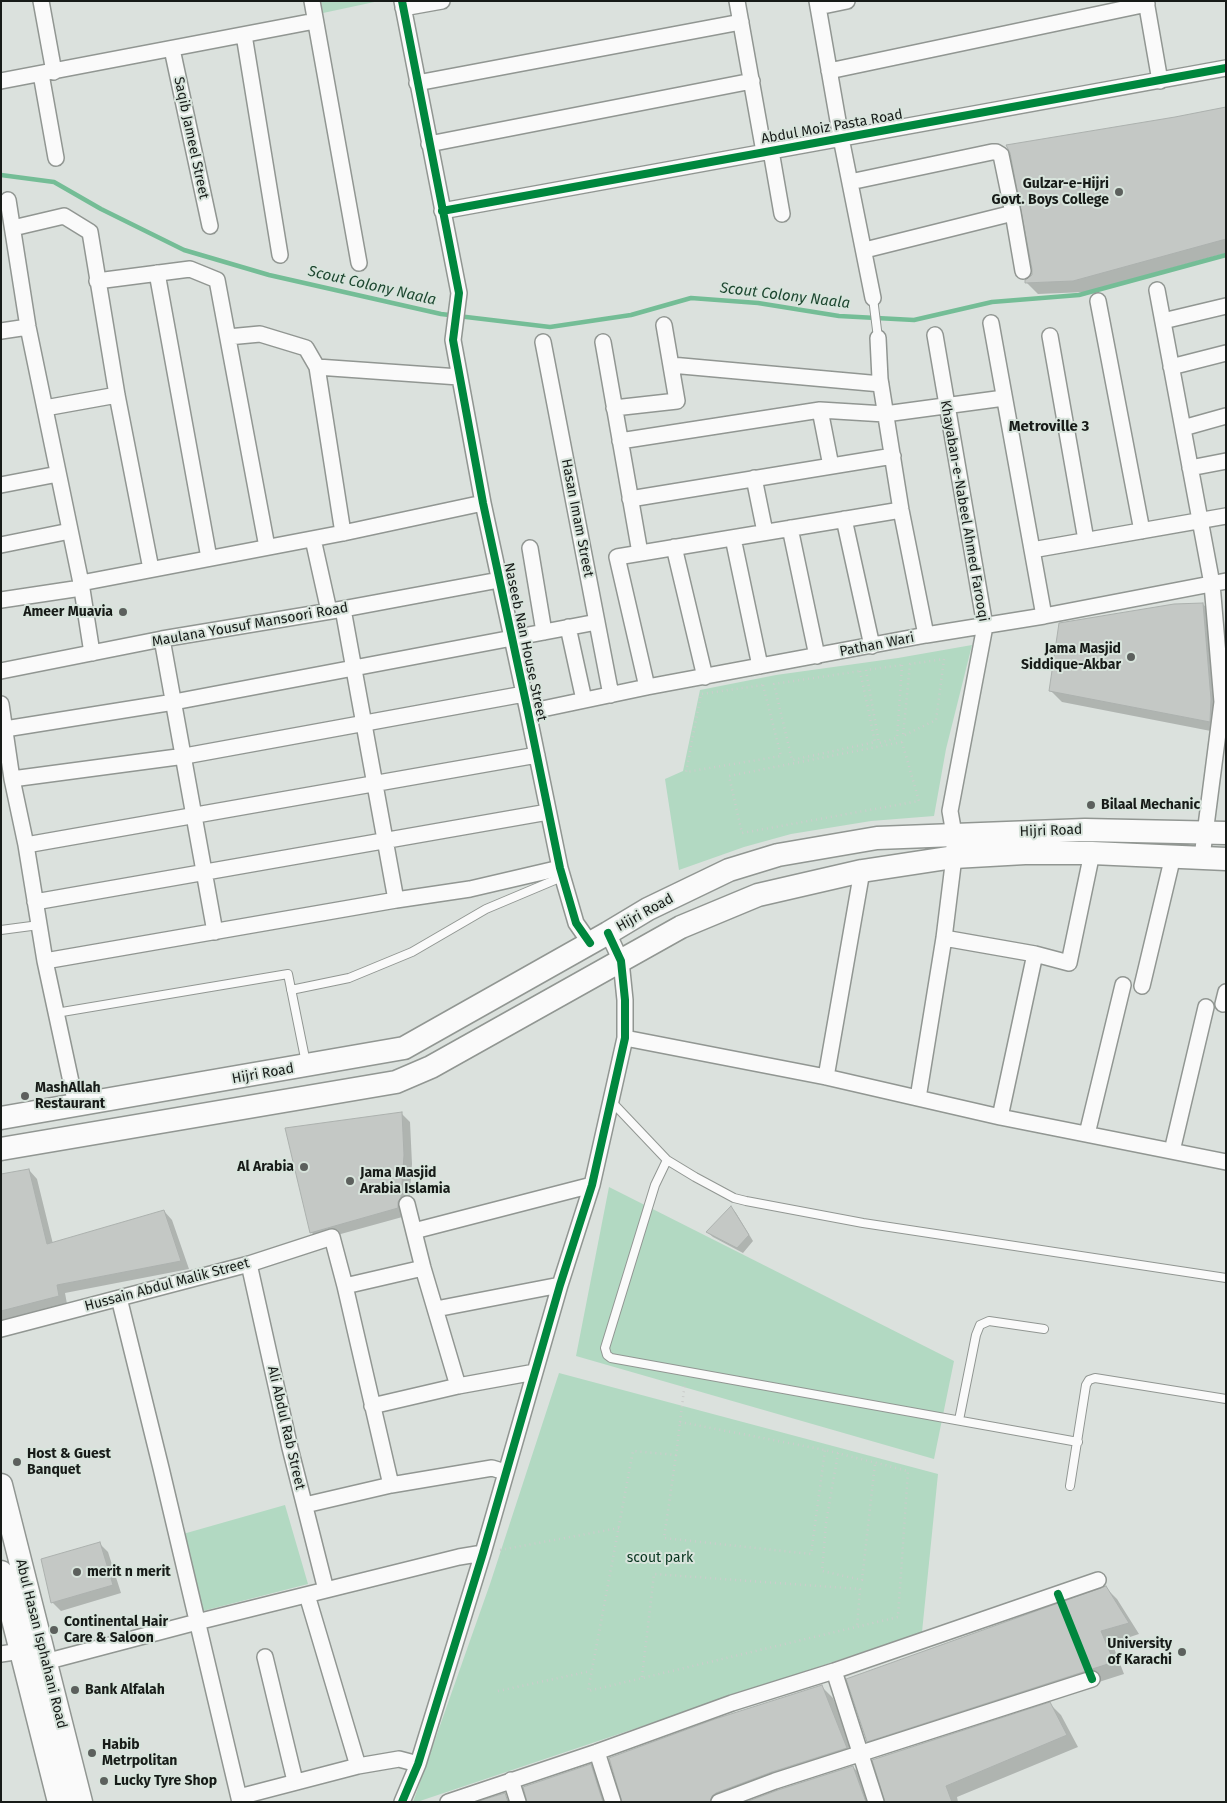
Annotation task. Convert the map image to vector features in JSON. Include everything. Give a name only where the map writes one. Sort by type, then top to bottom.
[{"type":"main road","name":"Hijri Road","points":[[1,1118],[404,1048],[599,938],[648,908],[720,875],[778,855],[877,838],[1085,830],[1215,832]]},
{"type":"main road","name":"Hijri Road","points":[[1,1149],[396,1082],[431,1067],[681,927],[758,894],[862,871],[954,857],[1025,853],[1092,853],[1226,859]]},
{"type":"main road","name":"Abul Hasan Isphahani Road","points":[[1,1485],[81,1802]]},
{"type":"main road","name":"Abul Hasan Isphahani Road","points":[[1,1572],[11,1652],[59,1802]]},
{"type":"street","points":[[41,1],[56,158]]},
{"type":"street","points":[[312,1],[359,263]]},
{"type":"street","points":[[442,1],[402,5],[442,211]]},
{"type":"street","points":[[737,1],[752,81],[782,214]]},
{"type":"street","points":[[847,1],[818,4],[841,138],[865,250],[873,298]]},
{"type":"street","points":[[829,71],[1146,3],[1160,81]]},
{"type":"street","points":[[1,81],[315,22]]},
{"type":"street","points":[[417,83],[741,22]]},
{"type":"street","points":[[244,35],[280,255]]},
{"type":"street","name":"Saqib Jameel Street","points":[[172,49],[210,226]]},
{"type":"street","name":"Abdul Moiz Pasta Road","points":[[442,211],[1226,68]]},
{"type":"street","points":[[429,144],[752,81]]},
{"type":"street","points":[[850,182],[996,152],[1001,155],[1023,271]]},
{"type":"street","points":[[8,200],[28,326],[81,585],[92,653]]},
{"type":"street","name":"Naseeb Nan House Street","points":[[402,1802],[418,1764],[483,1553],[560,1285],[592,1185],[624,1038],[625,1000],[621,961],[599,938],[576,923],[561,872],[483,503],[452,340],[459,293],[442,211]]},
{"type":"street","points":[[865,250],[1013,213]]},
{"type":"street","points":[[12,228],[64,216],[90,232],[117,394],[151,569]]},
{"type":"street","points":[[97,281],[190,270],[217,280],[267,547]]},
{"type":"street","points":[[157,273],[208,558]]},
{"type":"street","points":[[1157,290],[1200,521],[1219,582],[1224,702],[1215,832],[1202,857]]},
{"type":"street","points":[[1098,301],[1142,531]]},
{"type":"street","points":[[1163,321],[1226,306]]},
{"type":"street","points":[[991,323],[1044,616]]},
{"type":"street","points":[[614,408],[677,401],[664,325]]},
{"type":"street","points":[[1,331],[28,326]]},
{"type":"street","points":[[228,337],[260,334],[306,348],[317,367],[343,533]]},
{"type":"street","name":"Khayaban-e-Nabeel Ahmed Farooqi","points":[[918,1098],[944,938],[954,857],[954,834],[950,811],[985,626],[935,334]]},
{"type":"street","points":[[1050,336],[1086,540]]},
{"type":"street","points":[[878,338],[881,384],[900,510],[926,635]]},
{"type":"street","name":"Hasan Imam Street","points":[[544,342],[611,695]]},
{"type":"street","points":[[603,342],[640,553]]},
{"type":"street","points":[[1171,368],[1226,353]]},
{"type":"street","points":[[671,365],[881,384]]},
{"type":"street","points":[[317,367],[459,376]]},
{"type":"street","points":[[45,408],[117,394]]},
{"type":"street","points":[[620,441],[820,410],[885,414],[1004,398]]},
{"type":"street","points":[[820,410],[830,466]]},
{"type":"street","points":[[1183,428],[1226,416]]},
{"type":"street","points":[[630,499],[893,456]]},
{"type":"street","points":[[1190,468],[1226,461]]},
{"type":"street","points":[[1,485],[58,474]]},
{"type":"street","points":[[754,478],[765,532]]},
{"type":"street","points":[[1,600],[81,585],[151,569],[343,533],[483,503]]},
{"type":"street","points":[[647,687],[617,557],[900,510]]},
{"type":"street","points":[[1032,550],[1226,516]]},
{"type":"street","points":[[844,519],[872,646]]},
{"type":"street","points":[[790,528],[817,656]]},
{"type":"street","points":[[1,545],[70,531]]},
{"type":"street","points":[[733,538],[760,666]]},
{"type":"street","points":[[313,539],[354,668],[396,900]]},
{"type":"street","points":[[674,547],[705,677]]},
{"type":"street","points":[[530,548],[544,632]]},
{"type":"street","name":"Maulana Yousuf Mansoori Road","points":[[1,672],[162,639],[499,580]]},
{"type":"street","name":"Pathan Wari","points":[[528,712],[647,687],[926,635],[1044,616],[1219,582]]},
{"type":"street","points":[[5,729],[174,702],[597,622]]},
{"type":"street","points":[[568,628],[584,700]]},
{"type":"street","points":[[162,639],[215,932]]},
{"type":"street","points":[[7,780],[184,756],[524,694]]},
{"type":"street","points":[[1,704],[5,729],[7,780],[26,845],[45,961],[76,1105]]},
{"type":"street","points":[[26,845],[537,755]]},
{"type":"street","points":[[36,902],[548,812]]},
{"type":"street","points":[[944,938],[1035,954],[1070,963],[1092,853]]},
{"type":"street","points":[[1142,986],[1173,856]]},
{"type":"street","points":[[826,1077],[862,871]]},
{"type":"street","points":[[45,961],[561,872]]},
{"type":"street","points":[[1000,1117],[1035,954]]},
{"type":"street","points":[[1086,1134],[1123,985]]},
{"type":"street","points":[[1172,1151],[1206,1008]]},
{"type":"street","points":[[624,1038],[826,1077],[1000,1117],[1226,1162]]},
{"type":"street","points":[[414,1231],[592,1185]]},
{"type":"street","points":[[407,1204],[423,1268],[458,1386]]},
{"type":"street","name":"Hussain Abdul Malik Street","points":[[1,1329],[249,1264],[332,1236],[345,1286]]},
{"type":"street","name":"Ali Abdul Rab Street","points":[[249,1264],[304,1504],[326,1590]]},
{"type":"street","points":[[391,1485],[345,1286],[423,1268]]},
{"type":"street","points":[[436,1309],[560,1285]]},
{"type":"street","points":[[119,1298],[240,1800],[295,1781],[358,1766],[399,1759],[418,1764]]},
{"type":"street","points":[[372,1406],[458,1386],[535,1372]]},
{"type":"street","points":[[304,1504],[391,1485],[492,1468],[505,1472]]},
{"type":"street","points":[[45,1662],[197,1622],[459,1557],[483,1553]]},
{"type":"street","points":[[448,1802],[596,1752],[732,1703],[834,1671],[1098,1580]]},
{"type":"street","points":[[307,1595],[358,1766]]},
{"type":"street","points":[[264,1657],[295,1781]]},
{"type":"street","points":[[834,1671],[876,1802]]},
{"type":"street","points":[[719,1802],[775,1781],[1092,1679]]},
{"type":"street","points":[[596,1752],[613,1802]]},
{"type":"street","points":[[511,1780],[518,1802]]},
{"type":"lane","points":[[873,298],[878,338]]},
{"type":"lane","points":[[291,990],[349,978],[412,952],[486,910],[561,872]]},
{"type":"lane","points":[[1,930],[40,925]]},
{"type":"lane","points":[[56,1014],[288,974],[306,1066]]},
{"type":"lane","points":[[611,1101],[667,1160],[734,1198],[746,1202],[863,1223],[1226,1278]]},
{"type":"lane","points":[[667,1160],[655,1185],[604,1348],[607,1355],[611,1358],[1078,1442]]},
{"type":"lane","points":[[959,1420],[976,1335],[980,1324],[989,1321],[1044,1329]]},
{"type":"lane","points":[[1070,1486],[1086,1385],[1089,1380],[1095,1378],[1226,1399]]},
{"type":"path","points":[[944,659],[936,720],[903,736],[909,673],[910,664],[944,659]]},
{"type":"path","points":[[902,665],[897,738],[879,743],[866,670],[902,665]]},
{"type":"path","points":[[860,671],[876,742],[792,760],[774,684],[860,671]]},
{"type":"path","points":[[764,685],[781,756],[686,772],[701,694],[764,685]]},
{"type":"path","points":[[902,742],[919,800],[742,833],[729,776],[902,742]]},
{"type":"path","points":[[687,1372],[664,1538],[811,1554],[825,1450]]},
{"type":"path","points":[[676,1455],[633,1451],[588,1691],[898,1617],[908,1471],[825,1450],[680,1422]]},
{"type":"path","points":[[838,1453],[826,1523],[822,1571],[862,1580],[875,1463]]},
{"type":"path","points":[[483,1553],[619,1528]]},
{"type":"path","points":[[642,1677],[654,1574],[860,1589],[857,1627]]},
{"type":"path","points":[[498,1691],[591,1671]]},
{"type":"green space","points":[[321,1],[379,1],[323,13]]},
{"type":"green space","points":[[972,645],[946,749],[934,816],[871,821],[791,834],[744,847],[679,870],[665,779],[683,771],[700,690],[776,675],[898,658]]},
{"type":"green space","points":[[609,1187],[954,1361],[934,1459],[576,1356]]},
{"type":"green space","name":"scout park","points":[[559,1373],[938,1474],[922,1632],[413,1802],[490,1584]]},
{"type":"green space","points":[[285,1505],[308,1584],[195,1613],[183,1534]]},
{"type":"building","name":"Gulzar-e-Hijri Govt. Boys College","points":[[1226,107],[1226,239],[1073,281],[1025,283],[1025,280],[1032,275],[1032,269],[1010,153],[1006,145]]},
{"type":"building","name":"Jama Masjid Siddique-Akbar","points":[[1203,603],[1211,699],[1210,722],[1049,691],[1059,623],[1174,604]]},
{"type":"building","name":"Jama Masjid Arabia Islamia","points":[[402,1112],[404,1155],[401,1197],[398,1202],[398,1208],[310,1233],[285,1128]]},
{"type":"building","points":[[29,1169],[47,1244],[164,1210],[181,1261],[57,1285],[59,1296],[1,1311],[1,1174]]},
{"type":"building","points":[[731,1206],[749,1235],[737,1248],[706,1232]]},
{"type":"building","name":"merit n merit","points":[[100,1542],[113,1585],[51,1603],[41,1559]]},
{"type":"building","points":[[1106,1586],[1129,1623],[1101,1631],[1114,1662],[867,1742],[846,1679]]},
{"type":"building","points":[[822,1685],[847,1748],[772,1772],[716,1793],[712,1796],[710,1802],[622,1802],[609,1758],[715,1719]]},
{"type":"building","points":[[1050,1702],[1067,1735],[946,1786],[952,1802],[885,1802],[872,1760]]},
{"type":"building","points":[[591,1764],[603,1802],[527,1802],[523,1787]]},
{"type":"building","points":[[853,1766],[866,1802],[746,1802],[778,1790]]},
{"type":"building","points":[[505,1793],[508,1802],[479,1802],[479,1801]]},
{"type":"waterway","name":"Scout Colony Naala","points":[[1,175],[54,182],[101,209],[184,250],[269,275],[441,314],[550,327],[631,315],[691,298],[758,303],[839,316],[914,320],[992,302],[1079,295],[1226,255]]},
{"type":"cycle path","points":[[402,1],[459,293],[453,340],[483,503],[560,868],[576,923],[590,943]]},
{"type":"cycle path","points":[[442,211],[1226,68]]},
{"type":"cycle path","points":[[402,1802],[418,1764],[483,1553],[560,1285],[592,1185],[625,1038],[625,1000],[621,961],[608,933]]},
{"type":"cycle path","points":[[1058,1594],[1092,1679]]},
{"type":"place","name":"Gulzar-e-Hijri Govt. Boys College","points":[[1119,192]]},
{"type":"place","name":"Ameer Muavia","points":[[123,612]]},
{"type":"place","name":"Jama Masjid Siddique-Akbar","points":[[1131,657]]},
{"type":"place","name":"Bilaal Mechanic","points":[[1091,805]]},
{"type":"place","name":"MashAllah Restaurant","points":[[25,1096]]},
{"type":"place","name":"Al Arabia","points":[[304,1167]]},
{"type":"place","name":"Jama Masjid Arabia Islamia","points":[[350,1181]]},
{"type":"place","name":"Host & Guest Banquet","points":[[17,1462]]},
{"type":"place","name":"merit n merit","points":[[77,1572]]},
{"type":"place","name":"Continental Hair Care & Saloon","points":[[54,1630]]},
{"type":"place","name":"University of Karachi","points":[[1182,1652]]},
{"type":"place","name":"Bank Alfalah","points":[[75,1690]]},
{"type":"place","name":"Habib Metrpolitan","points":[[92,1753]]},
{"type":"place","name":"Lucky Tyre Shop","points":[[104,1781]]},
{"type":"district","name":"Metroville 3","points":[[1049,427]]}]
